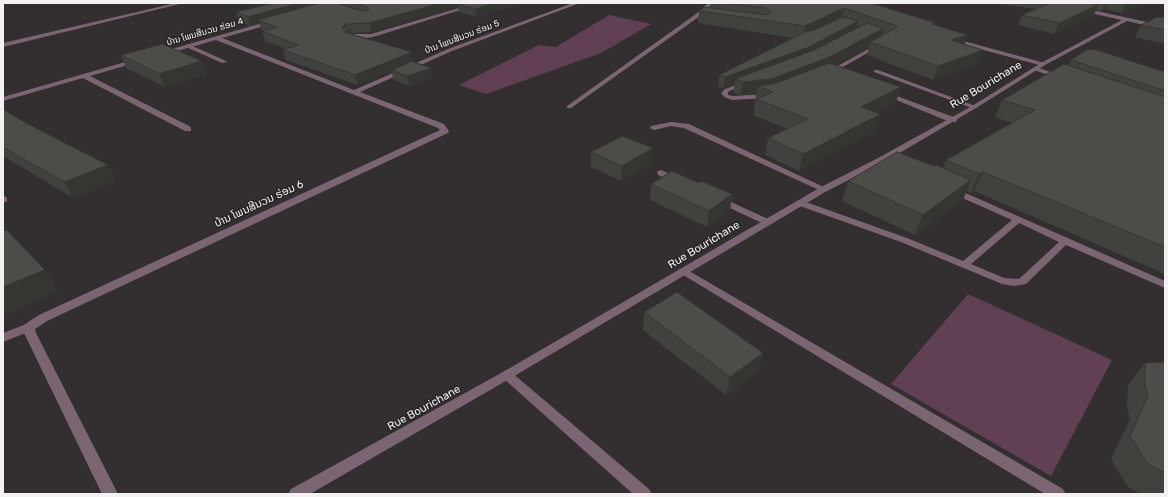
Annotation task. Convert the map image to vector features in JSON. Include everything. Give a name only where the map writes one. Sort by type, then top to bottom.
[{"type":"street","points":[[3,45],[182,3]]},
{"type":"street","points":[[348,36],[371,36],[481,3]]},
{"type":"street","name":"ບ້ານ ໂພນສີນວນ ຮ່ອມ 5","points":[[354,92],[450,50],[578,3]]},
{"type":"street","points":[[569,107],[711,3]]},
{"type":"street","points":[[1074,8],[1165,28]]},
{"type":"street","points":[[698,14],[705,16]]},
{"type":"street","name":"Rue Bourichane","points":[[296,494],[507,375],[824,189],[883,159],[953,120],[1039,66],[1126,20]]},
{"type":"street","name":"ບ້ານ ໂພນສີນວນ ຮ່ອມ 4","points":[[158,55],[277,21]]},
{"type":"street","name":"ບ້ານ ໂພນສີນວນ ຮ່ອມ 6","points":[[29,327],[43,318],[444,131],[441,126],[216,38]]},
{"type":"street","points":[[948,39],[1039,66],[1066,79]]},
{"type":"street","points":[[838,75],[827,73],[883,43]]},
{"type":"street","points":[[188,46],[224,62]]},
{"type":"street","points":[[3,99],[144,59]]},
{"type":"street","points":[[876,71],[974,107]]},
{"type":"street","points":[[84,76],[188,129]]},
{"type":"street","points":[[756,79],[727,90],[724,93],[726,96],[732,98],[742,99],[770,96],[777,93]]},
{"type":"street","points":[[881,92],[953,120]]},
{"type":"street","points":[[654,128],[671,124],[686,126],[824,189]]},
{"type":"street","points":[[883,159],[897,165]]},
{"type":"street","points":[[661,173],[689,186]]},
{"type":"street","points":[[947,187],[1165,285]]},
{"type":"street","points":[[710,196],[767,222]]},
{"type":"street","points":[[800,203],[904,240],[1002,281],[1014,283],[1022,282],[1066,241]]},
{"type":"street","points":[[964,265],[1018,219]]},
{"type":"street","points":[[684,271],[1058,494]]},
{"type":"street","points":[[3,338],[29,327],[30,333],[110,494]]},
{"type":"street","points":[[507,375],[644,494]]},
{"type":"shaded area","points":[[609,15],[651,24],[601,53],[486,94],[459,85],[539,45],[556,47]]},
{"type":"shaded area","points":[[968,294],[1112,360],[1051,476],[891,384]]},
{"type":"building","points":[[274,3],[299,3],[248,17],[236,12]]},
{"type":"building","points":[[319,3],[336,3],[362,11],[368,10],[369,8],[355,3],[441,3],[369,23],[345,24],[342,28],[351,30],[344,32],[412,52],[355,75],[283,50],[298,45],[262,31],[277,27],[258,20]]},
{"type":"building","points":[[494,3],[475,9],[458,4]]},
{"type":"building","points":[[724,3],[871,3],[936,23],[932,24],[968,35],[951,40],[983,50],[938,66],[870,42],[896,28],[897,26],[844,8],[805,26],[699,11],[705,7],[767,15],[771,11],[766,8]]},
{"type":"building","points":[[1050,3],[1088,3],[1098,5],[1059,23],[1022,15]]},
{"type":"building","points":[[843,17],[858,21],[809,47],[725,77],[719,75],[807,31],[812,31]]},
{"type":"building","points":[[1157,17],[1165,18],[1165,30],[1141,25]]},
{"type":"building","points":[[867,23],[884,28],[830,57],[771,79],[743,82],[735,79],[814,50]]},
{"type":"building","points":[[162,44],[202,61],[159,74],[121,55]]},
{"type":"building","points":[[1094,49],[1165,72],[1165,91],[1071,60],[1086,50]]},
{"type":"building","points":[[412,61],[431,68],[407,76],[392,70]]},
{"type":"building","points":[[829,63],[901,87],[861,107],[881,114],[803,154],[768,138],[808,119],[756,99],[773,92],[758,86],[773,84]]},
{"type":"building","points":[[1064,64],[1165,97],[1165,247],[983,172],[979,174],[946,160],[1035,110],[1002,100]]},
{"type":"building","points":[[3,109],[26,123],[108,165],[64,182],[3,147]]},
{"type":"building","points":[[622,136],[653,148],[622,166],[591,152]]},
{"type":"building","points":[[897,152],[934,166],[936,165],[971,180],[923,215],[848,181]]},
{"type":"building","points":[[672,171],[699,183],[701,181],[732,194],[709,211],[651,184]]},
{"type":"building","points":[[7,230],[45,270],[3,287],[3,231]]},
{"type":"building","points":[[677,292],[763,353],[730,377],[644,312]]},
{"type":"building","points":[[1165,362],[1165,473],[1148,464],[1130,436],[1148,396],[1145,385],[1145,363]]}]
